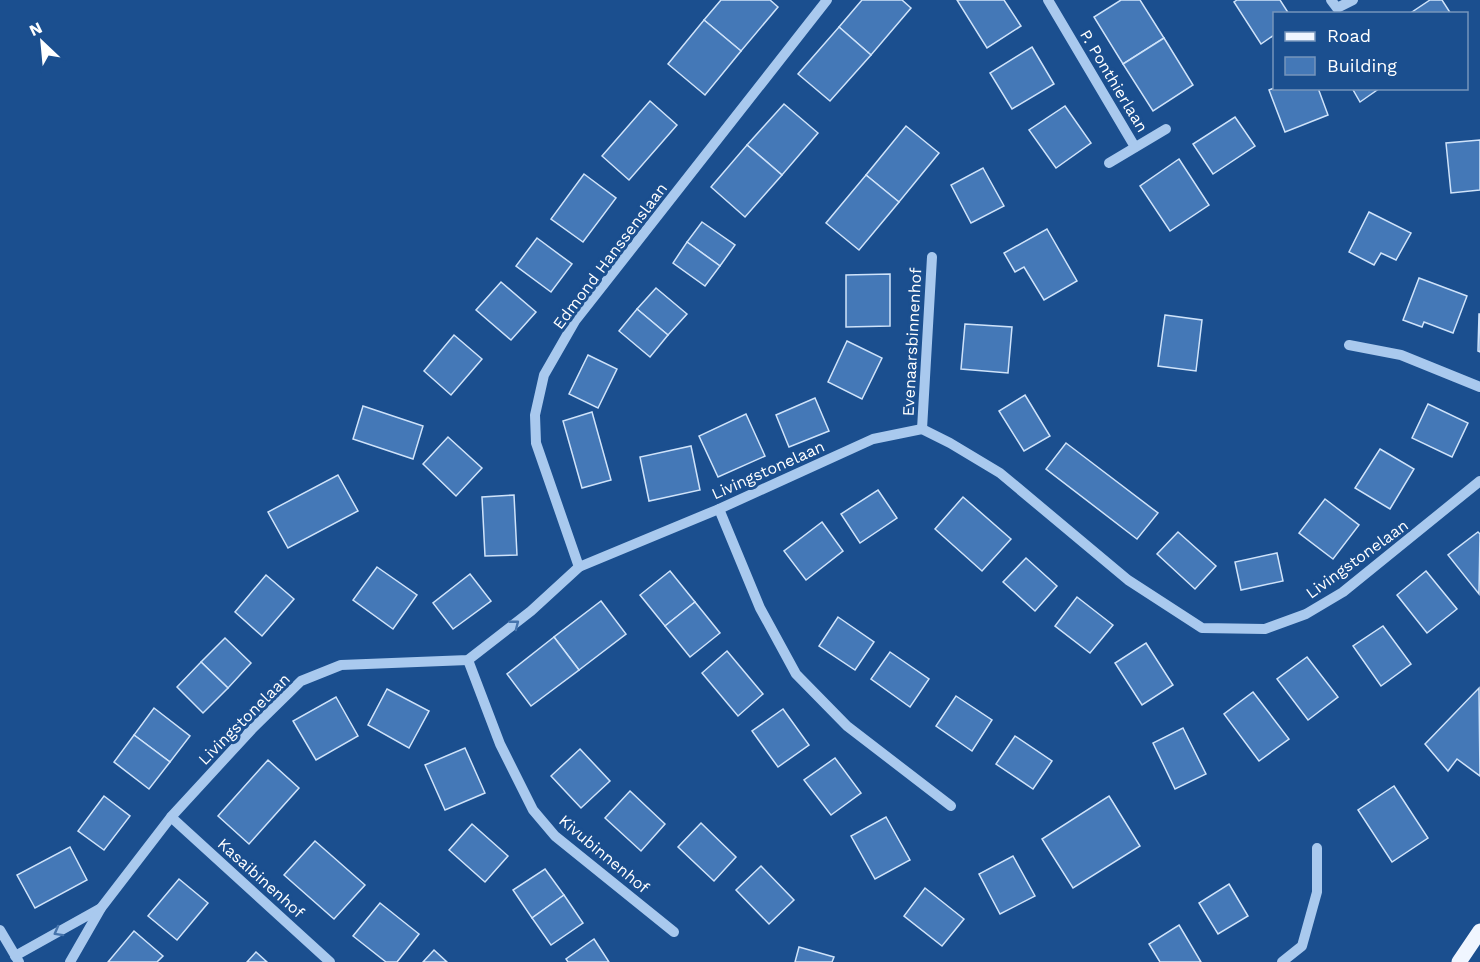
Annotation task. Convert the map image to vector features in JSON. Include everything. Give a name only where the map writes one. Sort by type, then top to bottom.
[{"type":"main road","points":[[1459,962],[1480,931]]},
{"type":"street","name":"Edmond Hanssenslaan","points":[[579,567],[536,443],[535,415],[544,375],[575,321],[827,0]]},
{"type":"street","name":"P. Ponthierlaan","points":[[1048,0],[1135,147]]},
{"type":"street","points":[[1331,0],[1337,8],[1353,0]]},
{"type":"street","name":"P. Ponthierlaan","points":[[1109,163],[1166,129]]},
{"type":"street","name":"Evenaarsbinnenhof","points":[[922,429],[932,257]]},
{"type":"street","points":[[1349,345],[1401,355],[1480,387]]},
{"type":"street","name":"Livingstonelaan","points":[[69,962],[101,908],[171,817],[252,729],[301,681],[341,665],[468,660],[531,611],[579,567],[719,509],[873,440],[922,429],[1000,473],[1128,580],[1202,627],[1265,629],[1306,614],[1343,592],[1480,481]]},
{"type":"street","points":[[719,509],[760,608],[796,674],[847,726],[951,806]]},
{"type":"street","name":"Kivubinnenhof","points":[[468,660],[500,744],[533,810],[555,836],[674,932]]},
{"type":"street","name":"Kasaibinenhof","points":[[171,817],[330,962]]},
{"type":"street","points":[[1282,962],[1302,946],[1317,892],[1317,848]]},
{"type":"street","name":"Livingstonelaan","points":[[17,959],[101,908]]},
{"type":"street","points":[[0,930],[17,959]]},
{"type":"building","points":[[721,0],[770,0],[778,7],[741,51],[704,20]]},
{"type":"building","points":[[862,0],[902,0],[911,8],[871,55],[839,27]]},
{"type":"building","points":[[957,0],[1004,0],[1021,26],[987,48]]},
{"type":"building","points":[[1121,0],[1140,0],[1164,38],[1123,64],[1094,17]]},
{"type":"building","points":[[1237,0],[1280,0],[1288,12],[1273,12],[1273,36],[1261,44],[1234,2]]},
{"type":"building","points":[[1430,0],[1442,0],[1450,12],[1412,12]]},
{"type":"building","points":[[704,20],[741,51],[705,95],[668,64]]},
{"type":"building","points":[[839,27],[871,55],[830,101],[798,74]]},
{"type":"building","points":[[1164,38],[1193,85],[1153,111],[1123,64]]},
{"type":"building","points":[[1032,47],[1054,84],[1012,109],[990,73]]},
{"type":"building","points":[[1269,90],[1319,90],[1328,115],[1285,132]]},
{"type":"building","points":[[1353,90],[1377,90],[1360,102]]},
{"type":"building","points":[[650,101],[677,125],[629,180],[602,156]]},
{"type":"building","points":[[784,104],[818,133],[782,175],[747,145]]},
{"type":"building","points":[[1065,106],[1091,143],[1056,168],[1029,130]]},
{"type":"building","points":[[1235,117],[1255,146],[1213,174],[1193,144]]},
{"type":"building","points":[[906,126],[939,153],[899,202],[866,175]]},
{"type":"building","points":[[1480,140],[1480,190],[1451,193],[1446,143]]},
{"type":"building","points":[[747,145],[782,175],[745,217],[711,187]]},
{"type":"building","points":[[1179,159],[1209,205],[1170,231],[1140,186]]},
{"type":"building","points":[[983,168],[1004,206],[971,223],[951,185]]},
{"type":"building","points":[[584,174],[616,198],[583,242],[551,219]]},
{"type":"building","points":[[866,175],[899,202],[859,250],[826,223]]},
{"type":"building","points":[[1369,212],[1411,233],[1396,260],[1381,253],[1374,265],[1349,252]]},
{"type":"building","points":[[702,222],[735,245],[720,266],[687,242]]},
{"type":"building","points":[[1047,229],[1077,281],[1044,300],[1024,267],[1015,272],[1004,253]]},
{"type":"building","points":[[537,238],[572,264],[551,292],[516,266]]},
{"type":"building","points":[[687,242],[720,266],[705,286],[673,263]]},
{"type":"building","points":[[890,274],[890,326],[846,327],[846,275]]},
{"type":"building","points":[[1419,278],[1467,296],[1453,333],[1424,322],[1422,327],[1403,320]]},
{"type":"building","points":[[501,282],[536,312],[511,340],[476,310]]},
{"type":"building","points":[[656,288],[687,314],[668,335],[637,309]]},
{"type":"building","points":[[637,309],[668,335],[650,357],[619,331]]},
{"type":"building","points":[[1480,314],[1480,352],[1478,351]]},
{"type":"building","points":[[1165,315],[1202,320],[1196,371],[1158,366]]},
{"type":"building","points":[[965,324],[1012,327],[1008,373],[961,369]]},
{"type":"building","points":[[454,335],[482,359],[451,395],[424,371]]},
{"type":"building","points":[[847,341],[882,358],[862,399],[828,382]]},
{"type":"building","points":[[588,355],[617,369],[598,408],[569,394]]},
{"type":"building","points":[[1025,395],[1050,436],[1024,451],[999,411]]},
{"type":"building","points":[[815,398],[829,431],[789,447],[776,415]]},
{"type":"building","points":[[1428,404],[1468,423],[1452,457],[1412,438]]},
{"type":"building","points":[[363,406],[423,426],[413,459],[353,439]]},
{"type":"building","points":[[592,412],[611,480],[582,488],[563,421]]},
{"type":"building","points":[[746,414],[765,456],[718,477],[699,436]]},
{"type":"building","points":[[448,437],[482,468],[456,496],[423,464]]},
{"type":"building","points":[[1066,443],[1158,513],[1137,539],[1046,469]]},
{"type":"building","points":[[691,446],[700,490],[649,501],[640,457]]},
{"type":"building","points":[[1380,449],[1414,469],[1390,509],[1355,488]]},
{"type":"building","points":[[338,475],[358,511],[288,548],[268,512]]},
{"type":"building","points":[[878,490],[897,518],[860,543],[841,514]]},
{"type":"building","points":[[514,495],[517,555],[485,556],[482,497]]},
{"type":"building","points":[[963,497],[1011,539],[982,571],[935,529]]},
{"type":"building","points":[[1325,499],[1359,525],[1333,559],[1299,533]]},
{"type":"building","points":[[822,522],[843,551],[806,580],[784,551]]},
{"type":"building","points":[[1178,532],[1216,566],[1195,589],[1157,554]]},
{"type":"building","points":[[1478,532],[1480,534],[1479,594],[1448,555]]},
{"type":"building","points":[[1277,553],[1283,581],[1241,590],[1235,562]]},
{"type":"building","points":[[1026,558],[1057,586],[1035,611],[1003,582]]},
{"type":"building","points":[[377,567],[417,595],[393,629],[353,600]]},
{"type":"building","points":[[670,571],[695,602],[665,626],[640,595]]},
{"type":"building","points":[[1426,571],[1457,609],[1427,633],[1397,595]]},
{"type":"building","points":[[470,574],[491,601],[453,629],[433,603]]},
{"type":"building","points":[[266,575],[294,599],[262,636],[235,612]]},
{"type":"building","points":[[1077,597],[1113,625],[1090,653],[1055,626]]},
{"type":"building","points":[[601,601],[626,634],[579,670],[554,637]]},
{"type":"building","points":[[695,602],[720,633],[690,657],[665,626]]},
{"type":"building","points":[[838,617],[874,642],[855,670],[819,646]]},
{"type":"building","points":[[1383,626],[1411,664],[1381,686],[1353,646]]},
{"type":"building","points":[[554,637],[579,670],[531,706],[507,674]]},
{"type":"building","points":[[225,638],[251,663],[228,688],[201,662]]},
{"type":"building","points":[[1146,643],[1173,685],[1142,705],[1115,663]]},
{"type":"building","points":[[727,651],[763,694],[738,716],[702,673]]},
{"type":"building","points":[[890,652],[929,679],[910,707],[871,679]]},
{"type":"building","points":[[1307,657],[1338,697],[1308,720],[1277,679]]},
{"type":"building","points":[[201,662],[228,688],[203,713],[177,687]]},
{"type":"building","points":[[1479,688],[1480,776],[1457,759],[1448,771],[1425,744]]},
{"type":"building","points":[[387,689],[429,711],[409,748],[368,725]]},
{"type":"building","points":[[1253,692],[1289,739],[1259,761],[1224,714]]},
{"type":"building","points":[[956,696],[992,720],[972,751],[936,726]]},
{"type":"building","points":[[336,697],[358,736],[316,760],[293,721]]},
{"type":"building","points":[[154,708],[190,736],[170,762],[134,735]]},
{"type":"building","points":[[783,709],[809,745],[778,767],[752,731]]},
{"type":"building","points":[[1183,728],[1206,774],[1175,789],[1153,743]]},
{"type":"building","points":[[134,735],[170,762],[149,789],[114,762]]},
{"type":"building","points":[[1015,736],[1052,761],[1033,789],[996,764]]},
{"type":"building","points":[[465,748],[485,793],[445,810],[425,765]]},
{"type":"building","points":[[580,749],[610,781],[581,808],[551,776]]},
{"type":"building","points":[[835,758],[861,793],[831,815],[804,780]]},
{"type":"building","points":[[268,760],[299,788],[249,844],[218,816]]},
{"type":"building","points":[[1394,786],[1428,838],[1392,862],[1358,810]]},
{"type":"building","points":[[630,791],[665,824],[641,851],[605,818]]},
{"type":"building","points":[[104,796],[130,816],[104,850],[78,831]]},
{"type":"building","points":[[1109,796],[1140,846],[1073,888],[1042,839]]},
{"type":"building","points":[[886,817],[910,860],[875,879],[851,836]]},
{"type":"building","points":[[701,823],[736,857],[714,881],[678,847]]},
{"type":"building","points":[[472,824],[508,856],[485,882],[449,850]]},
{"type":"building","points":[[315,841],[365,885],[334,919],[284,875]]},
{"type":"building","points":[[70,847],[87,880],[35,908],[17,875]]},
{"type":"building","points":[[1013,856],[1035,896],[1000,914],[979,874]]},
{"type":"building","points":[[761,866],[794,900],[769,924],[736,890]]},
{"type":"building","points":[[545,869],[564,895],[532,918],[513,890]]},
{"type":"building","points":[[179,879],[208,903],[177,940],[148,916]]},
{"type":"building","points":[[1229,884],[1248,916],[1218,934],[1199,903]]},
{"type":"building","points":[[925,888],[964,919],[942,946],[904,916]]},
{"type":"building","points":[[564,895],[583,923],[551,945],[532,918]]},
{"type":"building","points":[[380,903],[419,934],[397,962],[386,962],[353,936]]},
{"type":"building","points":[[1179,925],[1201,962],[1160,962],[1149,944]]},
{"type":"building","points":[[134,931],[163,956],[157,962],[108,962]]},
{"type":"building","points":[[594,939],[609,962],[568,962],[566,959]]},
{"type":"building","points":[[799,947],[834,957],[832,962],[795,962]]},
{"type":"building","points":[[434,950],[447,962],[423,962]]},
{"type":"building","points":[[256,952],[267,962],[247,962]]}]
